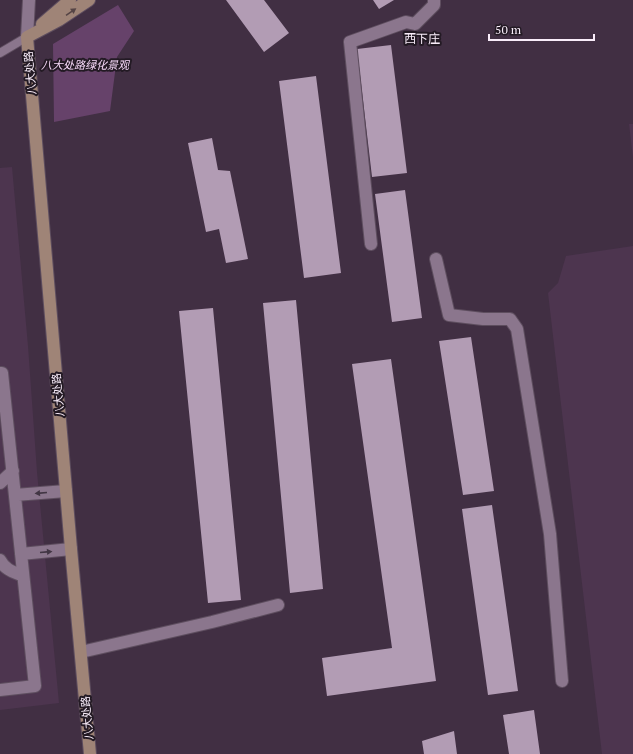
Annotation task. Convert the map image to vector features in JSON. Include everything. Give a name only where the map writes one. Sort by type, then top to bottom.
[{"type":"street","points":[[27,36],[29,0]]},
{"type":"street","name":"八大处路","points":[[27,36],[70,0]]},
{"type":"street","name":"八大处路","points":[[27,36],[59,20],[89,0]]},
{"type":"street","points":[[372,244],[350,42],[406,22],[415,24],[434,5],[434,0]]},
{"type":"street","name":"八大处路","points":[[27,36],[90,754]]},
{"type":"street","points":[[436,258],[449,315],[483,319],[510,319],[517,329],[550,534],[562,681]]},
{"type":"street","points":[[0,373],[2,373],[13,471],[35,686],[0,690]]},
{"type":"street","points":[[0,483],[13,471]]},
{"type":"street","points":[[15,495],[66,491]]},
{"type":"street","points":[[21,554],[71,550]]},
{"type":"street","points":[[0,560],[7,569],[23,576]]},
{"type":"street","points":[[81,652],[212,622],[278,605]]},
{"type":"lane","points":[[0,53],[27,36]]},
{"type":"shaded area","points":[[629,124],[633,124],[633,158]]},
{"type":"shaded area","points":[[12,167],[28,346],[37,472],[59,703],[0,710],[0,168]]},
{"type":"shaded area","points":[[633,246],[633,754],[602,754],[548,293],[558,283],[566,256]]},
{"type":"green space","name":"八大处路绿化景观","points":[[118,5],[134,31],[117,57],[110,111],[54,122],[53,44]]},
{"type":"building","points":[[226,0],[264,0],[289,33],[264,52]]},
{"type":"building","points":[[373,0],[394,0],[379,9]]},
{"type":"building","points":[[391,45],[407,173],[372,177],[357,49]]},
{"type":"building","points":[[316,76],[341,273],[304,278],[279,81]]},
{"type":"building","points":[[212,138],[218,170],[230,171],[248,259],[226,263],[219,229],[206,232],[188,143]]},
{"type":"building","points":[[405,190],[422,318],[392,322],[375,194]]},
{"type":"building","points":[[296,300],[323,589],[290,593],[263,303]]},
{"type":"building","points":[[213,308],[241,600],[208,603],[179,311]]},
{"type":"building","points":[[471,337],[494,491],[463,495],[439,341]]},
{"type":"building","points":[[391,359],[436,681],[327,696],[322,658],[392,648],[352,364]]},
{"type":"building","points":[[492,505],[518,691],[488,695],[462,509]]},
{"type":"building","points":[[534,710],[540,754],[509,754],[503,715]]},
{"type":"building","points":[[454,731],[457,754],[424,754],[422,741]]},
{"type":"district","name":"西下庄","points":[[422,38]]}]
